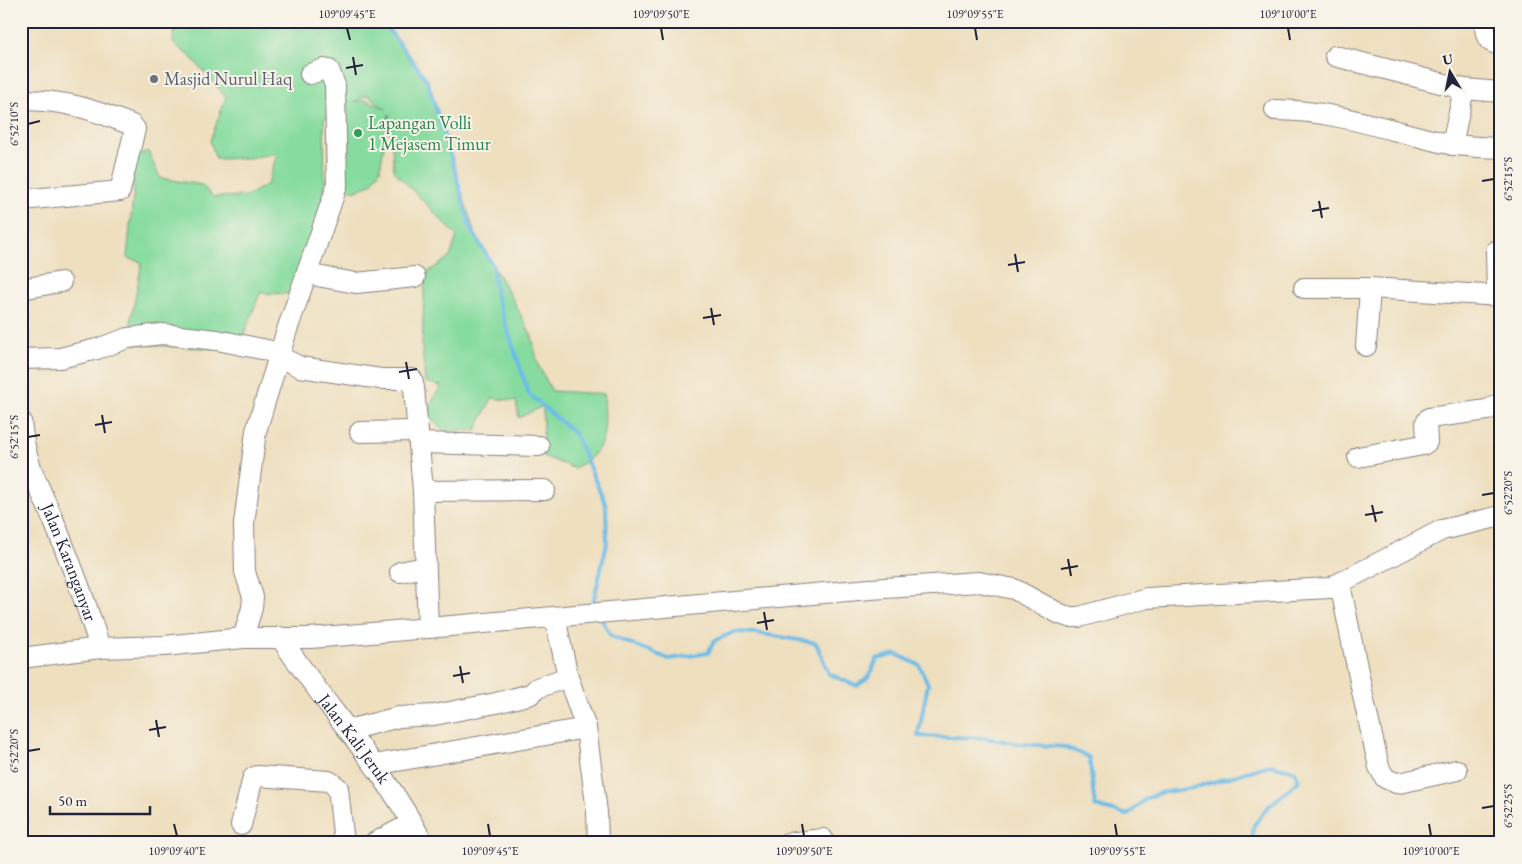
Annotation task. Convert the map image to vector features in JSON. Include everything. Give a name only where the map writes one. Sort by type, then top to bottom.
[{"type":"street","points":[[1484,21],[1487,39],[1490,42],[1501,45]]},
{"type":"street","points":[[1335,56],[1464,89],[1501,92]]},
{"type":"street","points":[[259,638],[252,608],[253,597],[245,572],[244,524],[256,431],[266,391],[338,183],[335,85],[329,70],[324,69],[310,74]]},
{"type":"street","points":[[1452,145],[1464,89]]},
{"type":"street","points":[[21,100],[52,100],[90,109],[132,125],[135,129],[120,191],[21,200]]},
{"type":"street","points":[[1275,110],[1303,110],[1331,115],[1452,145],[1501,148]]},
{"type":"street","points":[[1304,288],[1370,288],[1499,295],[1496,251],[1501,248]]},
{"type":"street","points":[[306,274],[356,283],[415,277]]},
{"type":"street","points":[[21,289],[61,282]]},
{"type":"street","points":[[1366,346],[1370,288]]},
{"type":"street","points":[[21,359],[60,358],[98,349],[128,338],[162,334],[217,340],[267,350],[279,358],[300,367],[381,379],[412,379],[423,491],[428,628]]},
{"type":"street","points":[[1358,457],[1427,442],[1426,422],[1428,418],[1486,410],[1501,404]]},
{"type":"street","name":"Jalan Karanganyar","points":[[21,421],[29,467],[53,520],[91,617],[100,648]]},
{"type":"street","points":[[360,432],[539,446]]},
{"type":"street","points":[[423,491],[545,490]]},
{"type":"street","points":[[21,658],[100,648],[164,646],[259,638],[310,638],[861,590],[979,582],[1014,589],[1060,614],[1069,617],[1079,617],[1147,598],[1315,590],[1340,584],[1442,530],[1501,516]]},
{"type":"street","points":[[400,572],[425,567]]},
{"type":"street","points":[[1340,584],[1382,773],[1396,783],[1457,770]]},
{"type":"street","points":[[554,617],[568,677],[586,728],[597,812],[598,843]]},
{"type":"street","name":"Jalan Kali Jeruk","points":[[259,638],[313,685],[374,765],[423,843]]},
{"type":"street","points":[[348,730],[399,718],[434,716],[496,703],[531,694],[537,688],[568,677]]},
{"type":"street","points":[[374,765],[586,728]]},
{"type":"street","points":[[241,825],[253,778],[257,776],[329,781],[338,788],[344,843]]},
{"type":"street","points":[[374,843],[412,823]]},
{"type":"street","points":[[788,843],[823,839]]},
{"type":"green space","points":[[175,21],[382,21],[427,80],[476,237],[513,300],[532,337],[538,365],[552,391],[604,394],[605,418],[603,438],[594,455],[573,468],[543,456],[543,406],[519,418],[516,401],[492,398],[476,430],[445,431],[425,414],[441,386],[425,382],[422,346],[425,274],[450,257],[457,236],[394,171],[389,114],[380,170],[371,184],[355,191],[330,182],[330,119],[347,106],[324,119],[325,204],[341,205],[330,234],[294,294],[260,293],[238,350],[132,344],[131,319],[142,262],[127,258],[134,187],[128,159],[148,151],[160,178],[202,185],[213,197],[246,196],[268,184],[277,153],[249,158],[216,159],[210,141],[226,97],[191,57],[173,43]],"holes":[[[367,95],[386,109],[366,100],[354,102]]]},
{"type":"waterway","points":[[382,21],[427,80],[470,227],[493,266],[495,292],[529,394],[575,434],[606,505],[607,543],[593,603],[595,607]]},
{"type":"waterway","points":[[602,620],[611,636],[669,659],[708,653],[714,641],[734,632],[757,633],[816,643],[829,674],[857,686],[869,677],[877,659],[896,654],[919,665],[928,684],[918,736],[985,738],[1021,744],[1065,747],[1089,757],[1095,806],[1128,815],[1144,800],[1159,793],[1193,788],[1270,765],[1295,771],[1299,781],[1268,807],[1254,825],[1252,843]]},
{"type":"place","name":"Masjid Nurul Haq","points":[[154,79]]},
{"type":"place","name":"Lapangan Volli 1 Mejasem Timur","points":[[358,133]]}]
